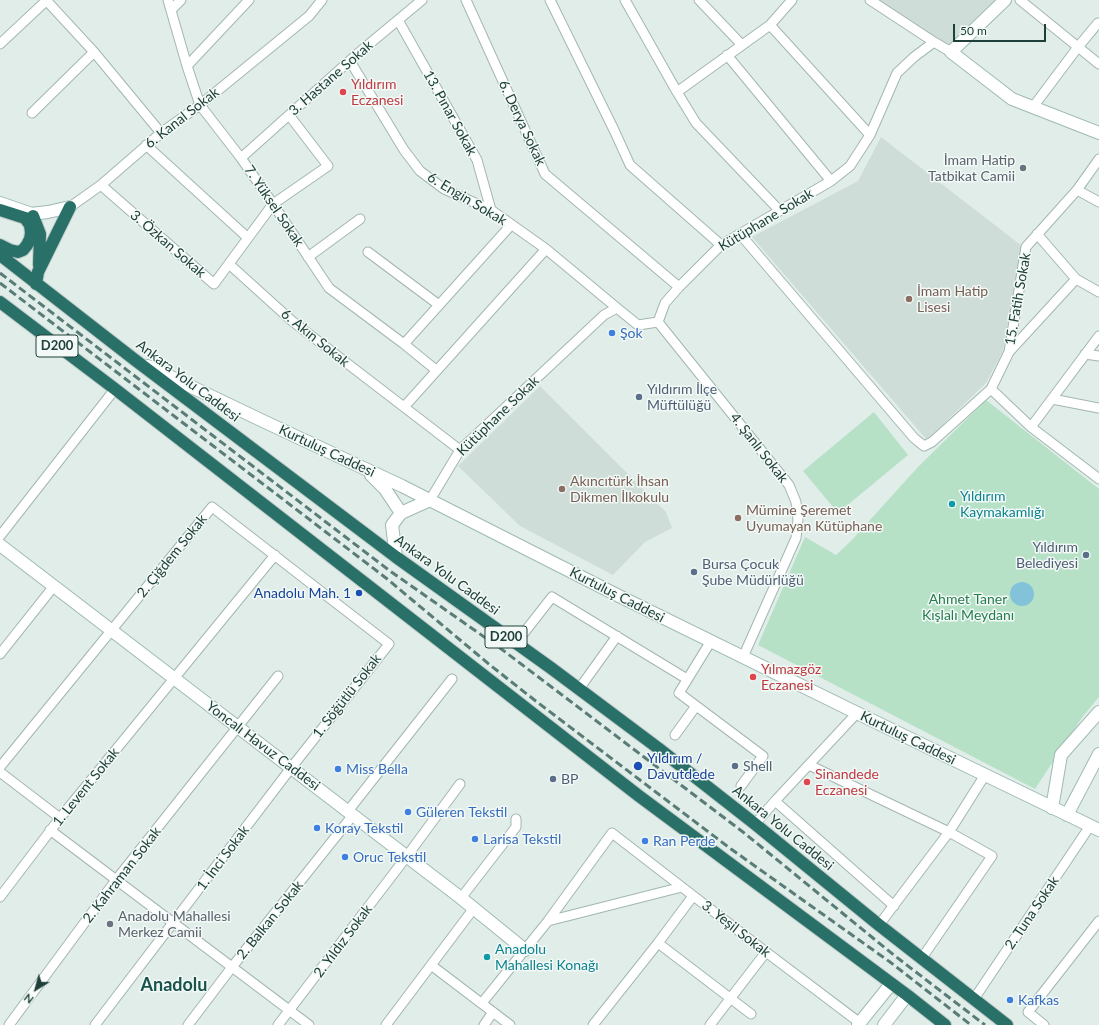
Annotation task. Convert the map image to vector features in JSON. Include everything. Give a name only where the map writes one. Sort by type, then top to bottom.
[{"type":"highway","points":[[37,278],[70,207]]},
{"type":"highway","points":[[0,210],[25,218],[30,225],[31,233],[27,245],[23,250],[18,252],[0,245]]},
{"type":"highway","points":[[32,214],[40,234],[37,278]]},
{"type":"highway","name":"Ankara Yolu Caddesi","points":[[0,255],[37,278],[135,360],[396,557],[658,748],[755,824],[879,925],[1007,1025]]},
{"type":"highway","name":"D200","points":[[0,302],[639,796],[907,995],[945,1025]]},
{"type":"main road","points":[[1005,0],[951,52],[1012,99],[1099,134]]},
{"type":"main road","points":[[0,203],[32,214]]},
{"type":"main road","name":"6. Kanal Sokak","points":[[19,216],[70,207]]},
{"type":"main road","name":"Kurtuluş Caddesi","points":[[135,360],[430,500],[621,597],[1094,828]]},
{"type":"main road","points":[[366,469],[385,489],[401,513]]},
{"type":"main road","points":[[396,557],[392,525],[401,513],[430,500]]},
{"type":"main road","name":"Yoncalı Havuz Caddesi","points":[[0,545],[407,856],[525,950]]},
{"type":"main road","points":[[1052,808],[1061,755],[1099,712]]},
{"type":"main road","points":[[1067,815],[1099,754]]},
{"type":"main road","points":[[859,1024],[891,984]]},
{"type":"main road","points":[[884,1025],[907,995]]},
{"type":"street","points":[[1,42],[47,0],[94,52],[161,133]]},
{"type":"street","name":"7. Yüksel Sokak","points":[[168,0],[200,105],[241,158],[329,288],[436,370]]},
{"type":"street","points":[[171,10],[181,0]]},
{"type":"street","points":[[187,66],[249,0]]},
{"type":"street","name":"6. Kanal Sokak","points":[[70,207],[101,185],[146,145],[200,105],[309,16],[322,0]]},
{"type":"street","name":"3. Hastane Sokak","points":[[241,158],[350,61],[422,0]]},
{"type":"street","name":"6. Derya Sokak","points":[[466,0],[545,174],[678,288]]},
{"type":"street","points":[[550,0],[630,165],[721,245]]},
{"type":"street","points":[[625,0],[696,123],[779,210]]},
{"type":"street","points":[[699,0],[742,45]]},
{"type":"street","points":[[677,92],[770,25],[792,0]]},
{"type":"street","points":[[870,0],[951,52]]},
{"type":"street","points":[[1020,0],[1099,64]]},
{"type":"street","name":"13. Pınar Sokak","points":[[398,20],[477,160],[491,210]]},
{"type":"street","points":[[1032,107],[1078,47],[1099,23]]},
{"type":"street","points":[[770,25],[870,135]]},
{"type":"street","name":"Kütüphane Sokak","points":[[658,322],[665,303],[721,245],[779,210],[831,182],[850,166],[870,135],[897,74],[914,57],[934,42]]},
{"type":"street","points":[[32,113],[94,52]]},
{"type":"street","points":[[727,55],[831,182]]},
{"type":"street","name":"6. Engin Sokak","points":[[350,61],[404,150],[420,171],[444,189],[491,210],[546,249],[617,308]]},
{"type":"street","name":"3. Özkan Sokak","points":[[101,185],[214,284],[273,204],[328,166],[289,115]]},
{"type":"street","points":[[146,145],[248,238]]},
{"type":"street","name":"15. Fatih Sokak","points":[[991,388],[1009,352],[1026,247],[1077,190],[1099,159]]},
{"type":"street","points":[[1077,190],[1099,202]]},
{"type":"street","points":[[308,257],[360,219]]},
{"type":"street","points":[[404,344],[511,225]]},
{"type":"street","points":[[740,234],[914,438],[924,446],[932,442],[991,388],[1031,427],[1099,480]]},
{"type":"street","points":[[1037,234],[1076,279],[1099,292]]},
{"type":"street","points":[[404,407],[546,249]]},
{"type":"street","points":[[368,252],[439,305]]},
{"type":"street","name":"6. Akın Sokak","points":[[229,264],[292,321],[460,450]]},
{"type":"street","points":[[1009,352],[1076,279]]},
{"type":"street","points":[[617,308],[638,325],[658,322]]},
{"type":"street","name":"Kütüphane Sokak","points":[[430,500],[460,450],[604,315],[617,308]]},
{"type":"street","name":"4. Şanlı Sokak","points":[[658,322],[789,485],[796,502],[798,520],[796,538],[743,657]]},
{"type":"street","points":[[1031,427],[1099,336]]},
{"type":"street","points":[[1085,354],[1099,356]]},
{"type":"street","points":[[0,536],[115,390]]},
{"type":"street","points":[[1052,399],[1099,408]]},
{"type":"street","name":"2. Çiğdem Sokak","points":[[111,630],[212,506],[275,555]]},
{"type":"street","name":"1. Levent Sokak","points":[[0,897],[50,830],[275,555]]},
{"type":"street","name":"1. Söğütlü Sokak","points":[[275,555],[389,644],[291,768]]},
{"type":"street","points":[[0,654],[54,586]]},
{"type":"street","points":[[516,643],[552,597],[688,679]]},
{"type":"street","points":[[0,767],[111,630]]},
{"type":"street","points":[[579,689],[617,636]]},
{"type":"street","points":[[711,641],[679,693],[763,756],[741,786]]},
{"type":"street","name":"2. Kahraman Sokak","points":[[9,1025],[116,880],[278,676]]},
{"type":"street","name":"2. Balkan Sokak","points":[[188,1025],[452,679]]},
{"type":"street","points":[[675,735],[696,706]]},
{"type":"street","points":[[755,824],[775,800],[857,713]]},
{"type":"street","points":[[809,765],[949,832],[992,856],[922,958]]},
{"type":"street","name":"1. İnci Sokak","points":[[95,1025],[291,768]]},
{"type":"street","points":[[0,772],[60,818]]},
{"type":"street","points":[[879,925],[949,832],[985,775]]},
{"type":"street","name":"2. Yıldız Sokak","points":[[278,1025],[460,784]]},
{"type":"street","points":[[775,800],[894,906]]},
{"type":"street","points":[[461,898],[516,827],[516,819]]},
{"type":"street","name":"2. Tuna Sokak","points":[[974,999],[1094,828]]},
{"type":"street","points":[[50,830],[309,1025]]},
{"type":"street","name":"3. Yeşil Sokak","points":[[548,921],[612,833],[859,1024]]},
{"type":"street","points":[[482,1003],[548,921],[682,887]]},
{"type":"street","points":[[593,1025],[693,896]]},
{"type":"street","points":[[386,1025],[474,908]]},
{"type":"street","points":[[1044,1025],[1028,1012],[1099,921]]},
{"type":"street","points":[[658,943],[751,1014]]},
{"type":"street","points":[[710,1025],[766,952]]},
{"type":"street","points":[[431,965],[510,1025]]},
{"type":"street","points":[[484,1025],[493,1012]]},
{"type":"shaded area","points":[[874,0],[1002,0],[951,48]]},
{"type":"shaded area","name":"İmam Hatip Lisesi","points":[[881,137],[1022,246],[1003,351],[986,383],[927,440],[752,237],[858,181]]},
{"type":"shaded area","name":"Akıncıtürk İhsan Dikmen İlkokulu","points":[[540,386],[666,512],[672,528],[645,542],[613,575],[520,526],[458,466]]},
{"type":"green space","name":"Ahmet Taner Kışlalı Meydanı","points":[[986,400],[1099,489],[1099,697],[1083,716],[1035,789],[758,645],[805,537],[836,555],[851,541],[917,468]]},
{"type":"green space","points":[[874,412],[908,455],[838,513],[803,471]]},
{"type":"water","points":[[1022,582],[1027,583],[1033,589],[1033,599],[1027,605],[1022,606],[1017,605],[1011,599],[1010,594],[1011,589],[1017,583]]},
{"type":"railway","points":[[0,273],[390,571],[500,648],[743,832],[895,956],[985,1025]]},
{"type":"railway","points":[[0,283],[386,578],[490,665],[537,702],[731,849],[890,962],[971,1025]]},
{"type":"place","name":"Yıldırım Eczanesi","points":[[343,92]]},
{"type":"place","name":"İmam Hatip Tatbikat Camii","points":[[1023,168]]},
{"type":"place","name":"İmam Hatip Lisesi","points":[[909,299]]},
{"type":"place","name":"Şok","points":[[612,333]]},
{"type":"place","name":"Yıldırım İlçe Müftülüğü","points":[[639,397]]},
{"type":"place","name":"Akıncıtürk İhsan Dikmen İlkokulu","points":[[562,489]]},
{"type":"place","name":"Yıldırım Kaymakamlığı","points":[[952,504]]},
{"type":"place","name":"Mümine Şeremet Uyumayan Kütüphane","points":[[738,518]]},
{"type":"place","name":"Yıldırım Belediyesi","points":[[1086,555]]},
{"type":"place","name":"Bursa Çocuk Şube Müdürlüğü","points":[[694,572]]},
{"type":"place","name":"Anadolu Mah. 1","points":[[359,593]]},
{"type":"place","name":"Yılmazgöz Eczanesi","points":[[753,677]]},
{"type":"place","name":"Yıldırım / Davutdede","points":[[638,766]]},
{"type":"place","name":"Shell","points":[[735,766]]},
{"type":"place","name":"Miss Bella","points":[[338,769]]},
{"type":"place","name":"BP","points":[[553,779]]},
{"type":"place","name":"Sinandede Eczanesi","points":[[807,782]]},
{"type":"place","name":"Güleren Tekstil","points":[[408,812]]},
{"type":"place","name":"Koray Tekstil","points":[[317,828]]},
{"type":"place","name":"Larisa Tekstil","points":[[475,839]]},
{"type":"place","name":"Ran Perde","points":[[645,841]]},
{"type":"place","name":"Oruc Tekstil","points":[[345,857]]},
{"type":"place","name":"Anadolu Mahallesi Merkez Camii","points":[[110,924]]},
{"type":"place","name":"Anadolu Mahallesi Konağı","points":[[487,957]]},
{"type":"place","name":"Kafkas","points":[[1010,1000]]},
{"type":"district","name":"Anadolu","points":[[174,985]]}]
